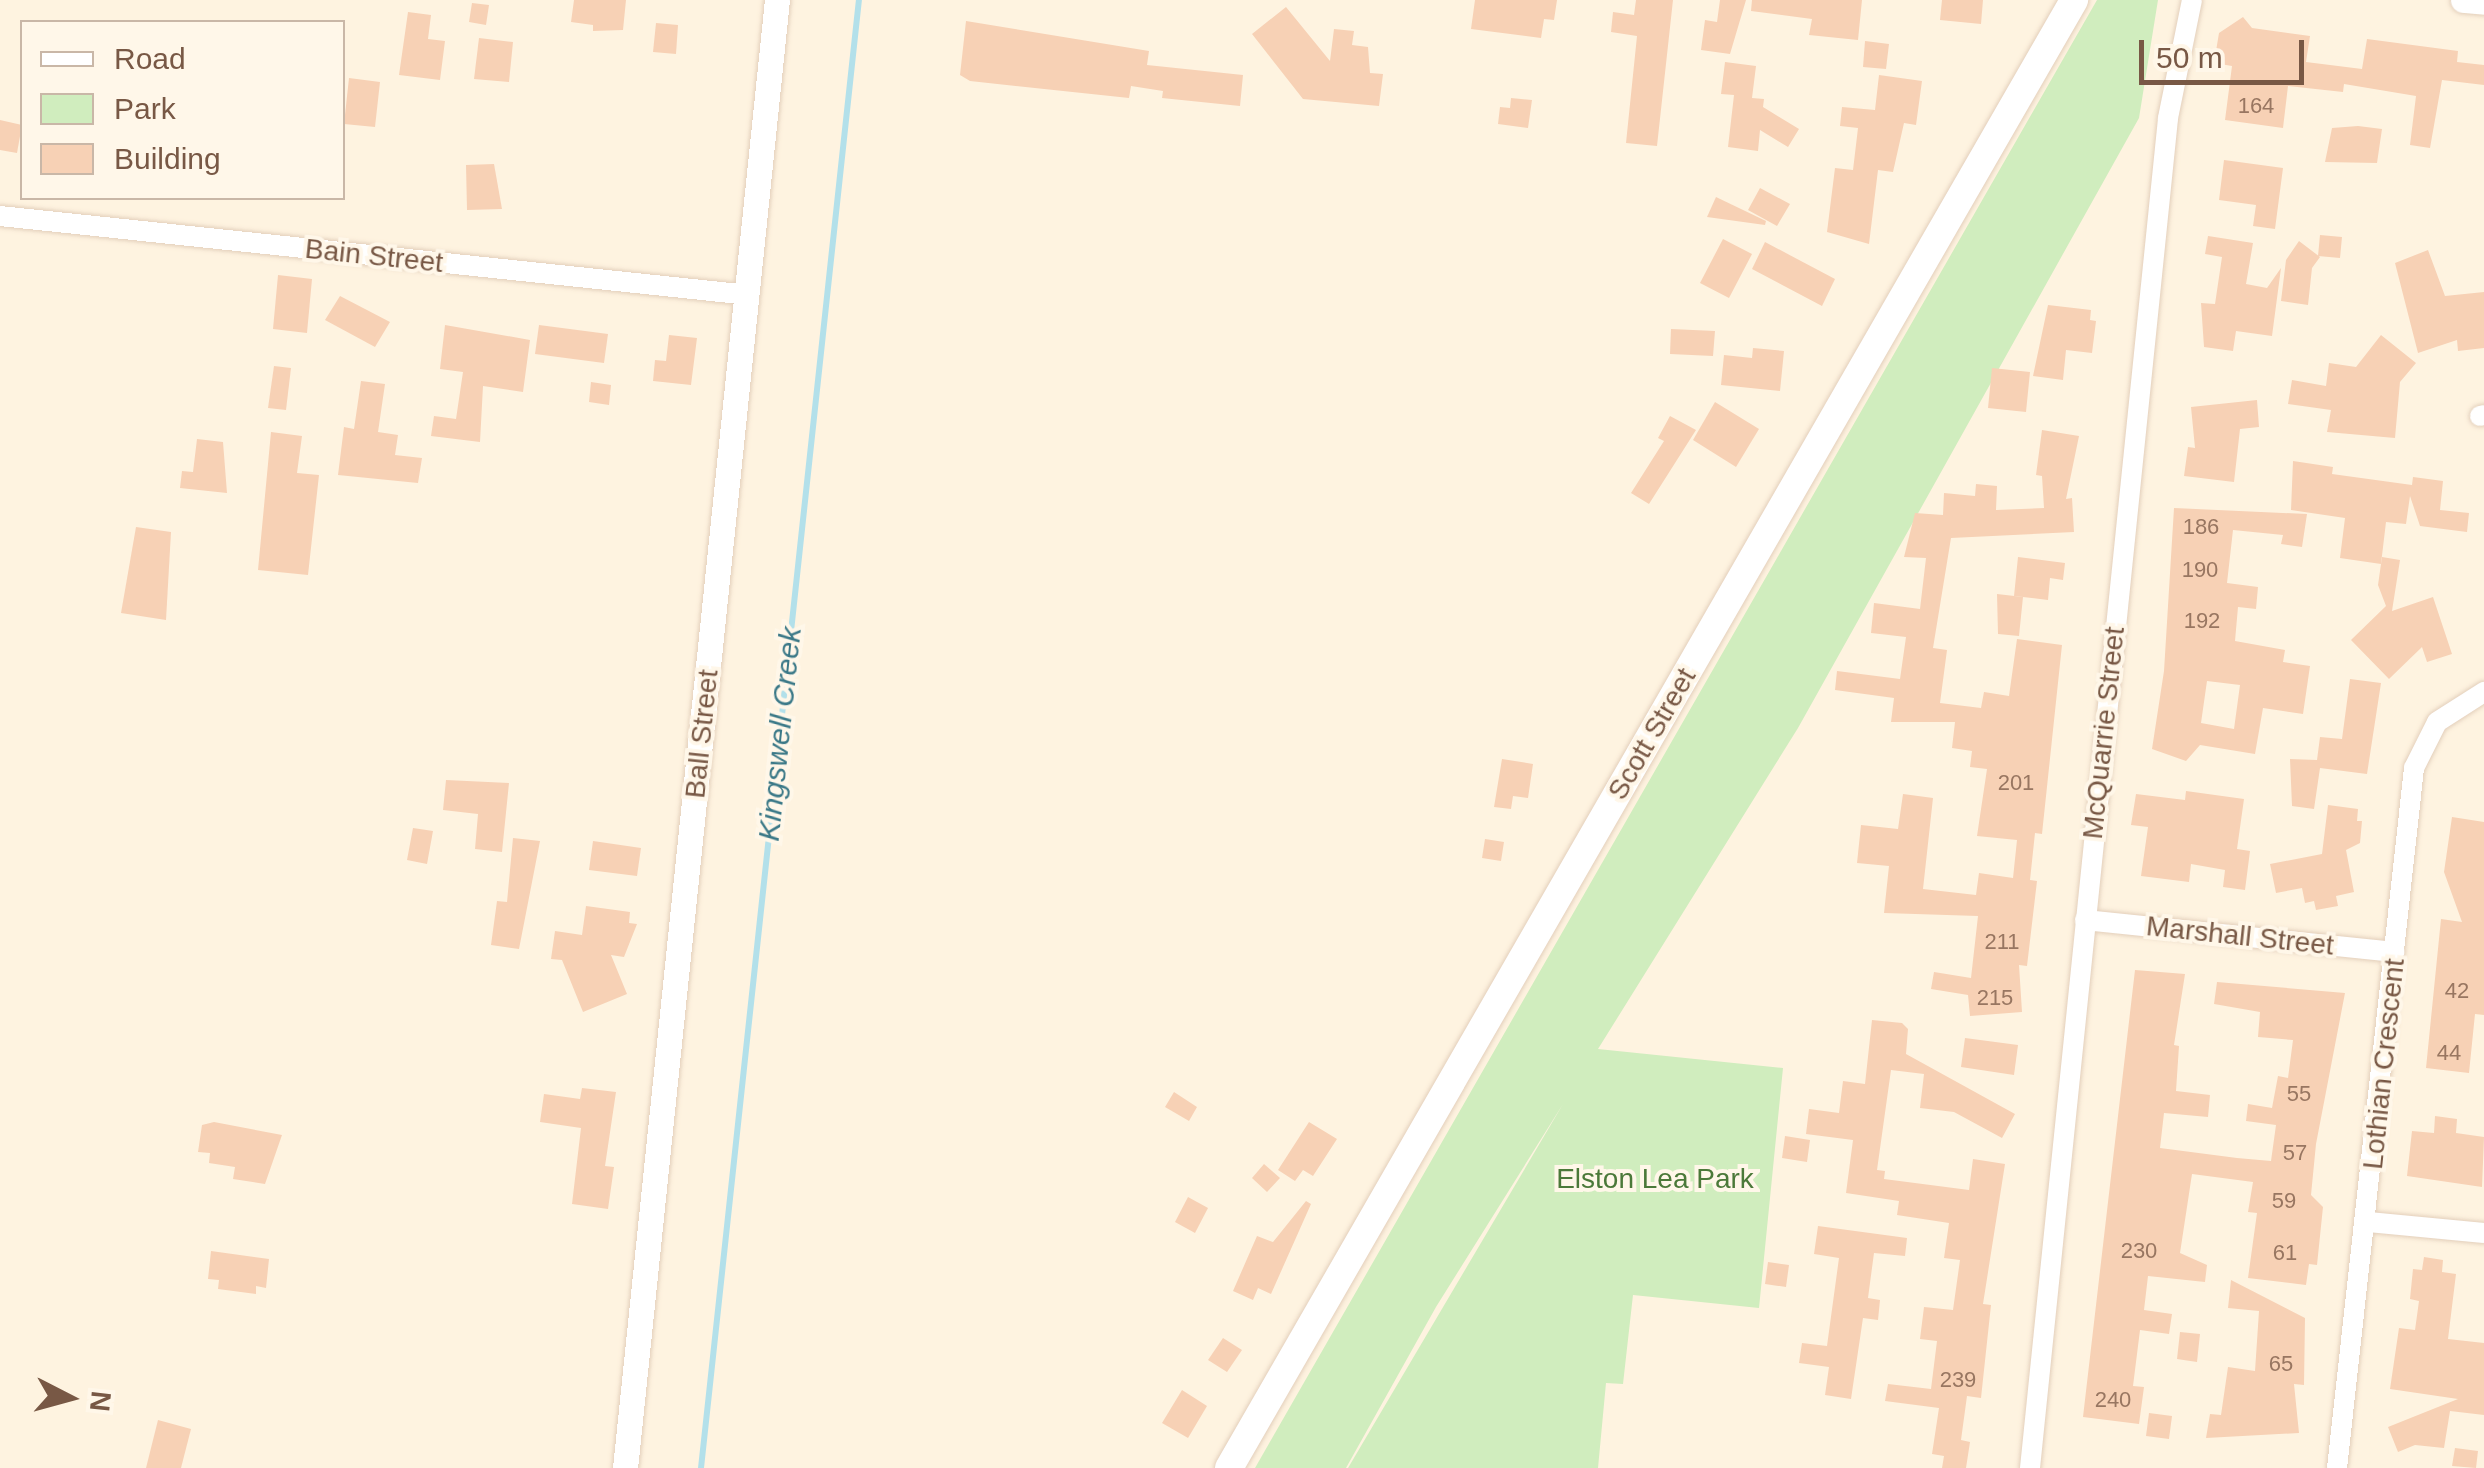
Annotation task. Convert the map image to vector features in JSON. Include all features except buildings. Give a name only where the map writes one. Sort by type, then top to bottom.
[{"type":"main road","name":"Scott Street","points":[[1229,1468],[2074,0]]},
{"type":"street","name":"Ball Street","points":[[625,1468],[777,0]]},
{"type":"street","name":"McQuarrie Street","points":[[2030,1468],[2168,118],[2192,0]]},
{"type":"street","points":[[2463,0],[2484,2]]},
{"type":"street","name":"Bain Street","points":[[0,216],[749,295]]},
{"type":"street","name":"Lothian Crescent","points":[[2337,1468],[2368,1222],[2394,952],[2422,742],[2448,711],[2484,692]]},
{"type":"street","name":"Marshall Street","points":[[2085,920],[2394,952]]},
{"type":"street","points":[[2368,1222],[2484,1233]]},
{"type":"green space","name":"Elston Lea Park","points":[[2097,0],[2158,0],[2139,118],[1798,728],[1598,1049],[1783,1068],[1759,1308],[1633,1295],[1623,1384],[1606,1383],[1598,1468],[1348,1468],[1563,1104],[1436,1307],[1346,1468],[1255,1468]]},
{"type":"waterway","name":"Kingswell Creek","points":[[701,1468],[859,0]]}]
